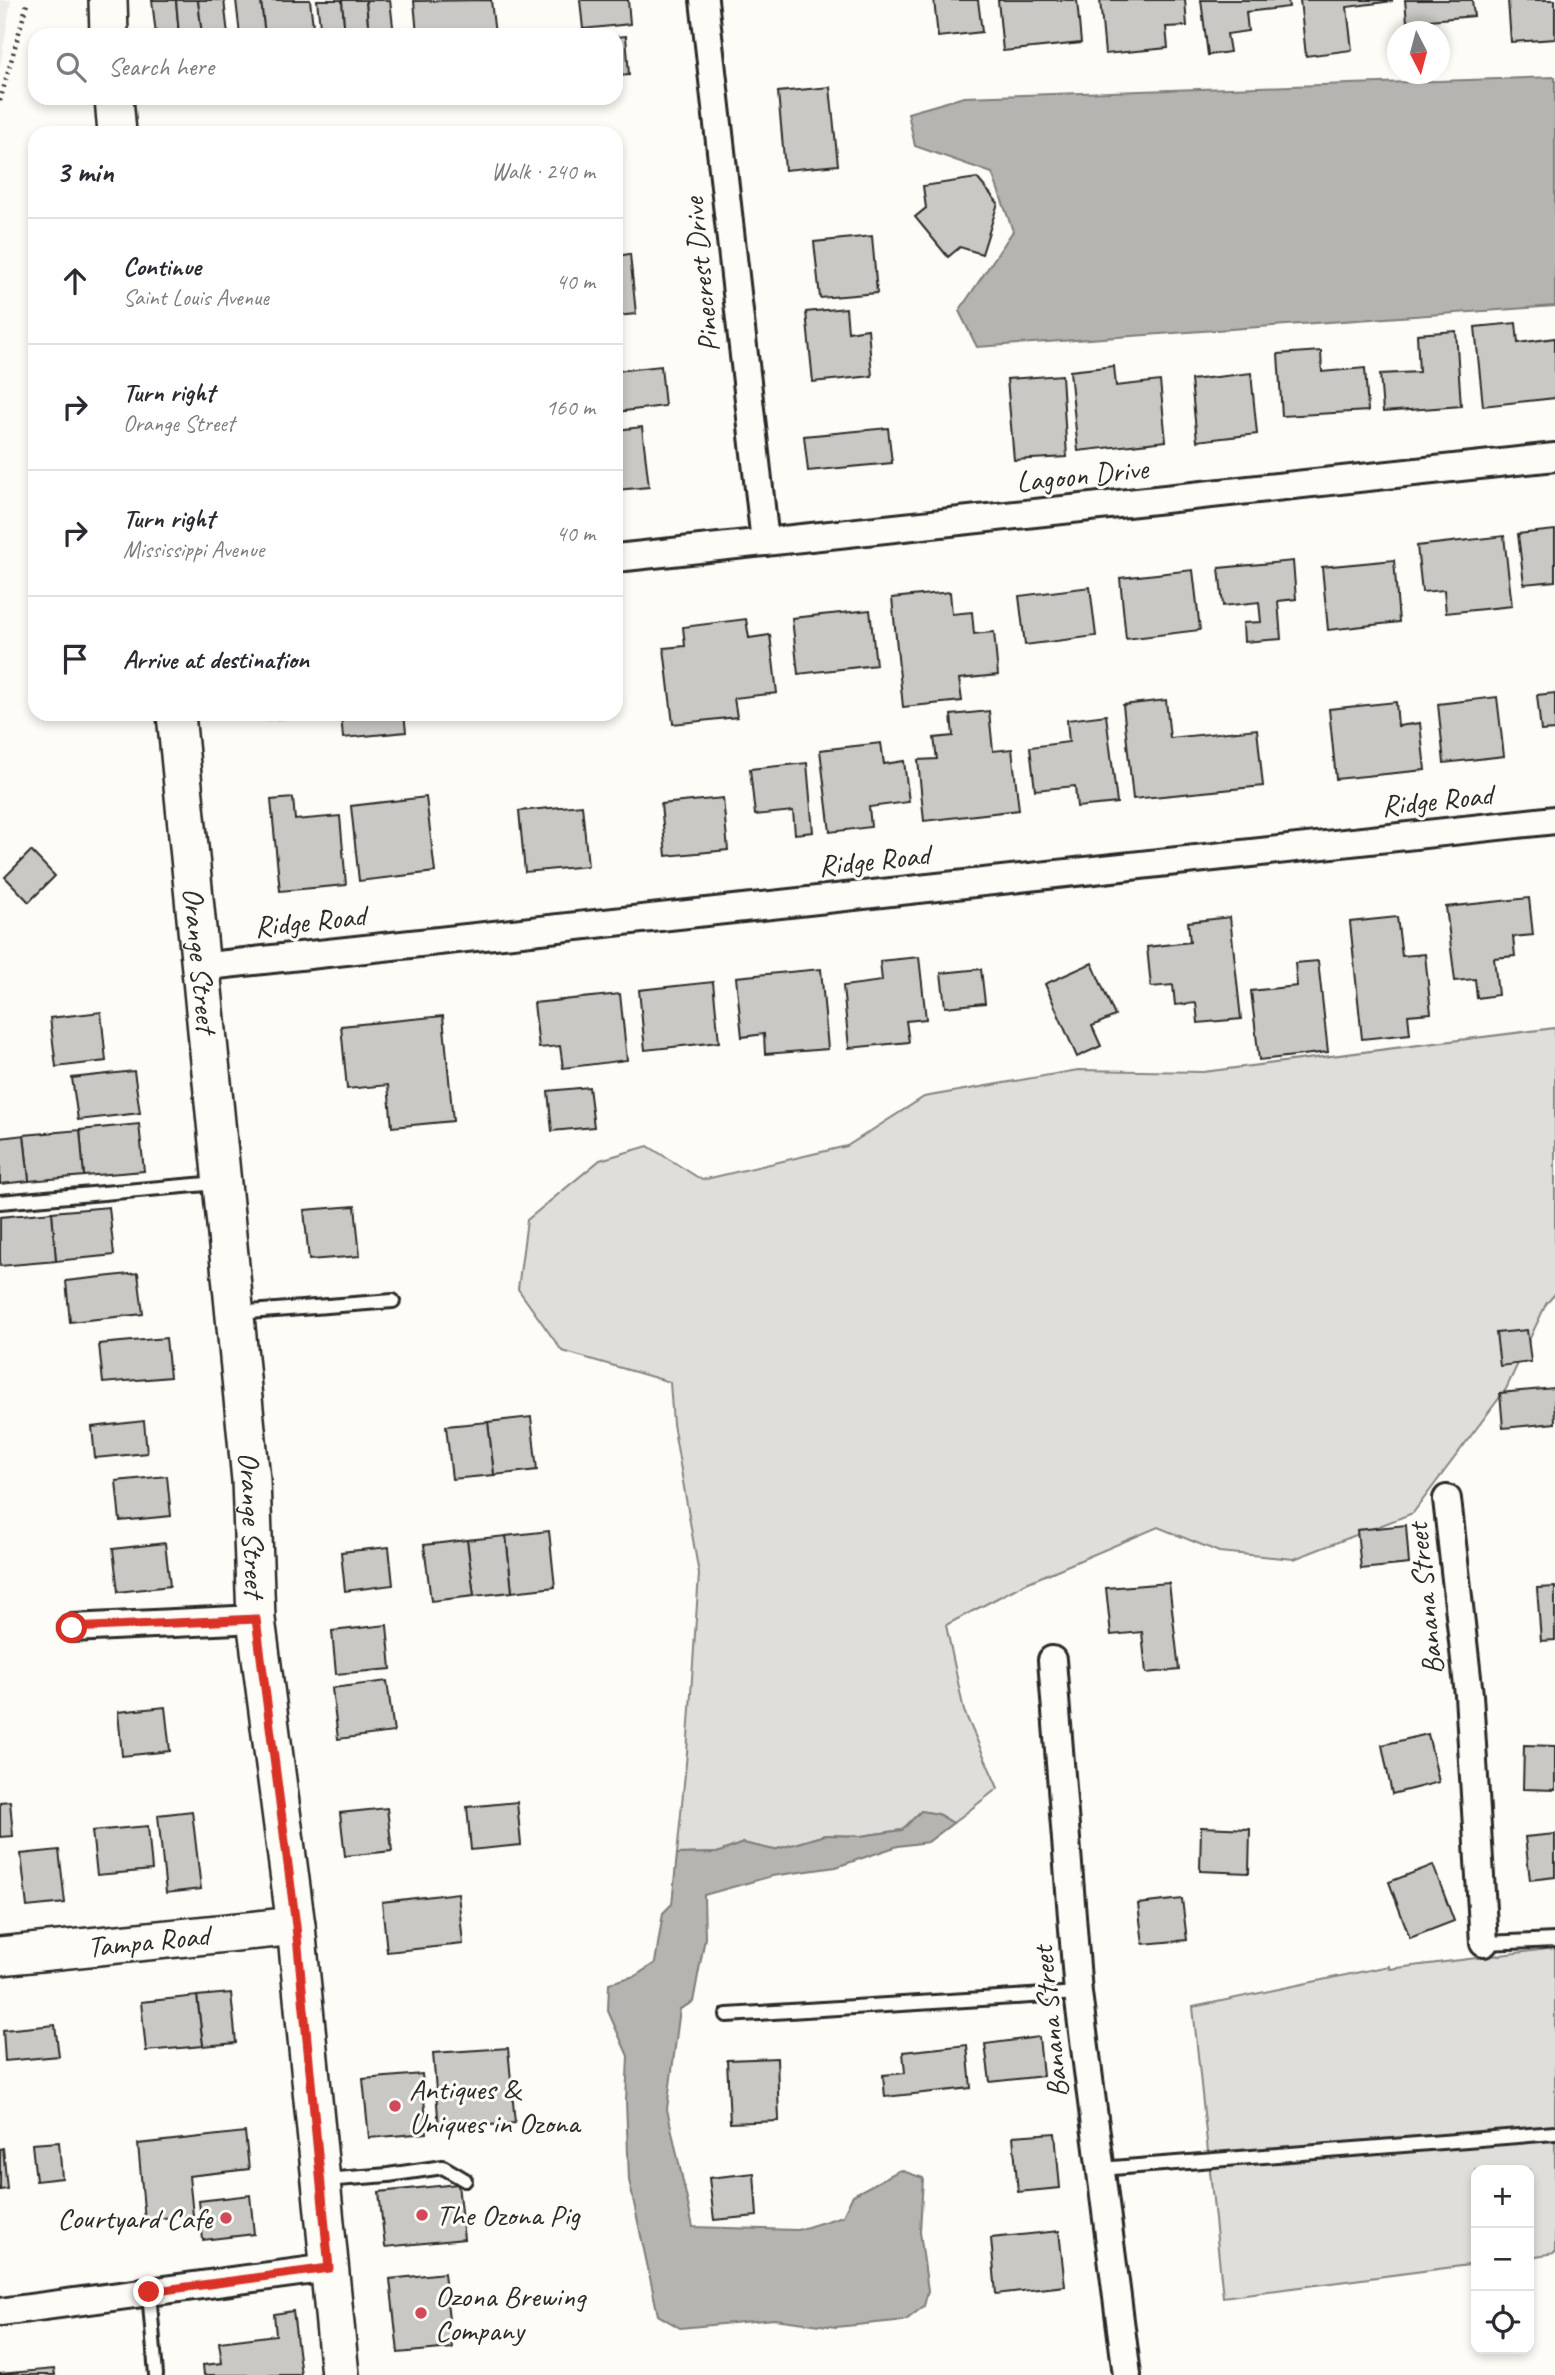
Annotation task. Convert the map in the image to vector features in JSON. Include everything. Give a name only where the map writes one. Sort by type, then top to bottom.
[{"type":"street","points":[[108,0],[109,28]]},
{"type":"street","name":"Pinecrest Drive","points":[[704,0],[765,542]]},
{"type":"street","points":[[115,105],[116,126]]},
{"type":"street","name":"Lagoon Drive","points":[[623,557],[1555,457]]},
{"type":"street","name":"Orange Street","points":[[177,721],[251,1480],[256,1619],[296,1926],[340,2375]]},
{"type":"street","name":"Ridge Road","points":[[200,967],[1555,820]]},
{"type":"street","name":"Banana Street","points":[[1447,1499],[1469,1695],[1484,1943]]},
{"type":"street","points":[[72,1628],[256,1619]]},
{"type":"street","name":"Banana Street","points":[[1052,1660],[1078,1993],[1127,2375]]},
{"type":"street","name":"Tampa Road","points":[[0,1956],[296,1926]]},
{"type":"street","points":[[0,2312],[329,2268]]},
{"type":"lane","points":[[0,1202],[221,1183]]},
{"type":"lane","points":[[234,1314],[393,1301]]},
{"type":"lane","points":[[1484,1943],[1555,1940]]},
{"type":"lane","points":[[727,2015],[1078,1993]]},
{"type":"lane","points":[[1101,2169],[1555,2133]]},
{"type":"lane","points":[[321,2180],[388,2175],[443,2167],[466,2180]]},
{"type":"lane","points":[[149,2292],[156,2375]]},
{"type":"path","points":[[0,101],[28,0]]},
{"type":"shaded area","points":[[0,0],[11,0],[0,68]]},
{"type":"shaded area","points":[[1555,77],[1555,306],[977,347],[959,311],[1013,231],[992,173],[915,146],[908,113],[964,97],[1387,83],[1450,84],[1450,81]]},
{"type":"shaded area","points":[[1555,1028],[1555,1294],[1546,1304],[1506,1389],[1413,1513],[1294,1559],[1219,1552],[1158,1527],[1024,1584],[946,1625],[964,1711],[998,1788],[953,1823],[938,1814],[921,1811],[902,1830],[861,1836],[825,1835],[774,1850],[743,1843],[717,1853],[677,1854],[699,1574],[673,1424],[670,1382],[562,1351],[518,1289],[527,1220],[600,1160],[648,1146],[702,1180],[847,1146],[924,1097],[1078,1070],[1203,1072]]},
{"type":"shaded area","points":[[921,1811],[938,1814],[953,1823],[928,1842],[898,1846],[836,1867],[772,1876],[704,1895],[705,1938],[693,2002],[680,2009],[667,2109],[693,2227],[798,2230],[843,2216],[853,2195],[900,2170],[923,2178],[920,2232],[928,2291],[924,2306],[906,2320],[836,2327],[774,2319],[680,2328],[658,2315],[629,2180],[626,2101],[628,2056],[608,2011],[609,1983],[635,1976],[655,1963],[663,1913],[672,1904],[677,1854],[717,1853],[743,1843],[774,1850],[825,1835],[861,1836],[902,1830]]},
{"type":"shaded area","points":[[1555,1948],[1555,2253],[1534,2256],[1534,2165],[1471,2165],[1471,2265],[1223,2297],[1193,2007],[1389,1966],[1389,1969]]},
{"type":"building","points":[[152,0],[176,0],[178,28],[155,28]]},
{"type":"building","points":[[176,0],[198,0],[201,28],[178,28]]},
{"type":"building","points":[[198,0],[224,0],[227,28],[201,28]]},
{"type":"building","points":[[236,0],[261,0],[264,28],[239,28]]},
{"type":"building","points":[[261,0],[310,0],[313,28],[264,28]]},
{"type":"building","points":[[317,0],[342,0],[344,28],[320,28]]},
{"type":"building","points":[[342,0],[366,0],[368,28],[344,28]]},
{"type":"building","points":[[366,0],[390,0],[393,28],[368,28]]},
{"type":"building","points":[[491,0],[494,28],[416,28],[414,1]]},
{"type":"building","points":[[580,0],[628,0],[630,24],[583,28]]},
{"type":"building","points":[[934,0],[978,0],[982,32],[938,37]]},
{"type":"building","points":[[998,0],[1077,0],[1081,43],[1003,51]]},
{"type":"building","points":[[1100,0],[1185,0],[1187,26],[1166,27],[1168,48],[1105,54]]},
{"type":"building","points":[[1201,0],[1288,0],[1289,7],[1246,12],[1248,31],[1227,34],[1230,52],[1208,55]]},
{"type":"building","points":[[1300,0],[1392,1],[1347,7],[1352,50],[1306,56]]},
{"type":"building","points":[[1405,0],[1472,0],[1474,16],[1407,21]]},
{"type":"building","points":[[1508,0],[1555,0],[1555,39],[1511,42]]},
{"type":"building","points":[[623,36],[626,36],[629,75],[623,75]]},
{"type":"building","points":[[830,87],[838,165],[785,170],[778,92]]},
{"type":"building","points":[[977,178],[998,203],[982,254],[960,247],[948,257],[915,217],[926,208],[923,186]]},
{"type":"building","points":[[872,236],[877,293],[820,298],[814,242]]},
{"type":"building","points":[[630,254],[636,314],[623,315],[623,255]]},
{"type":"building","points":[[846,308],[848,332],[868,329],[872,376],[813,382],[806,312]]},
{"type":"building","points":[[1516,323],[1518,343],[1555,338],[1555,398],[1483,406],[1475,327]]},
{"type":"building","points":[[1456,331],[1461,406],[1383,412],[1380,374],[1419,372],[1417,334]]},
{"type":"building","points":[[1321,351],[1322,372],[1365,368],[1368,411],[1282,416],[1278,354]]},
{"type":"building","points":[[661,366],[665,406],[623,411],[623,370]]},
{"type":"building","points":[[1114,366],[1116,386],[1160,381],[1166,441],[1078,451],[1070,371]]},
{"type":"building","points":[[1251,373],[1257,434],[1197,441],[1191,380]]},
{"type":"building","points":[[1062,375],[1067,457],[1014,460],[1007,379]]},
{"type":"building","points":[[642,427],[649,487],[623,489],[623,429]]},
{"type":"building","points":[[888,428],[892,463],[808,471],[804,436]]},
{"type":"building","points":[[1555,530],[1555,581],[1524,584],[1518,534]]},
{"type":"building","points":[[1504,536],[1512,606],[1446,613],[1444,590],[1422,592],[1417,546]]},
{"type":"building","points":[[1394,560],[1399,622],[1328,630],[1322,567]]},
{"type":"building","points":[[1293,561],[1296,599],[1278,601],[1281,639],[1244,642],[1243,623],[1261,622],[1259,602],[1223,606],[1219,568]]},
{"type":"building","points":[[1193,570],[1200,630],[1126,639],[1120,578]]},
{"type":"building","points":[[1090,587],[1096,636],[1025,645],[1019,596]]},
{"type":"building","points":[[950,592],[952,614],[972,612],[974,634],[994,632],[998,675],[959,679],[962,701],[903,707],[892,598]]},
{"type":"building","points":[[870,610],[876,665],[798,674],[792,618]]},
{"type":"building","points":[[746,619],[749,638],[770,635],[777,693],[734,698],[737,717],[673,724],[664,648],[685,646],[683,627]]},
{"type":"building","points":[[1555,693],[1555,730],[1541,731],[1537,695]]},
{"type":"building","points":[[1497,697],[1504,756],[1444,763],[1438,704]]},
{"type":"building","points":[[1166,700],[1170,738],[1257,729],[1263,786],[1133,799],[1123,705]]},
{"type":"building","points":[[1396,702],[1398,726],[1420,723],[1425,770],[1336,779],[1329,709]]},
{"type":"building","points":[[989,711],[993,751],[1012,749],[1019,810],[924,821],[918,760],[937,759],[934,738],[953,736],[951,715]]},
{"type":"building","points":[[1106,715],[1117,803],[1077,807],[1075,786],[1035,790],[1030,747],[1069,742],[1067,720]]},
{"type":"building","points":[[342,721],[405,721],[406,732],[343,738]]},
{"type":"building","points":[[881,743],[884,764],[904,761],[909,802],[869,807],[871,827],[830,832],[820,750]]},
{"type":"building","points":[[807,763],[813,832],[795,834],[793,811],[755,815],[750,769]]},
{"type":"building","points":[[426,797],[435,872],[359,881],[351,806]]},
{"type":"building","points":[[293,798],[295,820],[340,816],[346,885],[280,891],[271,800]]},
{"type":"building","points":[[723,798],[728,850],[666,856],[661,804]]},
{"type":"building","points":[[582,805],[588,866],[525,872],[519,811]]},
{"type":"building","points":[[31,851],[55,876],[29,902],[5,877]]},
{"type":"building","points":[[1529,898],[1533,935],[1513,937],[1515,956],[1494,958],[1498,995],[1477,998],[1475,979],[1455,981],[1446,907]]},
{"type":"building","points":[[1230,917],[1241,1019],[1198,1023],[1196,1003],[1175,1005],[1173,985],[1151,987],[1147,947],[1190,942],[1188,922]]},
{"type":"building","points":[[1397,917],[1402,956],[1425,954],[1431,1013],[1408,1015],[1410,1034],[1362,1039],[1350,922]]},
{"type":"building","points":[[919,957],[926,1019],[906,1021],[909,1042],[849,1048],[843,986],[882,981],[880,961]]},
{"type":"building","points":[[1318,961],[1328,1052],[1259,1060],[1251,991],[1297,986],[1295,963]]},
{"type":"building","points":[[1092,963],[1115,1016],[1092,1026],[1101,1046],[1077,1057],[1045,984]]},
{"type":"building","points":[[821,969],[828,1049],[765,1054],[764,1034],[742,1037],[736,977]]},
{"type":"building","points":[[981,969],[985,1003],[945,1007],[941,973]]},
{"type":"building","points":[[713,982],[719,1042],[645,1050],[639,990]]},
{"type":"building","points":[[620,994],[627,1060],[563,1068],[560,1046],[539,1048],[534,1003]]},
{"type":"building","points":[[101,1012],[106,1061],[56,1067],[50,1018]]},
{"type":"building","points":[[443,1016],[453,1121],[392,1127],[388,1085],[347,1089],[341,1026]]},
{"type":"building","points":[[134,1071],[140,1113],[78,1120],[72,1078]]},
{"type":"building","points":[[589,1087],[594,1127],[552,1131],[548,1091]]},
{"type":"building","points":[[139,1124],[144,1171],[84,1176],[80,1130]]},
{"type":"building","points":[[80,1130],[84,1176],[29,1181],[24,1135]]},
{"type":"building","points":[[24,1135],[29,1181],[0,1184],[0,1138]]},
{"type":"building","points":[[355,1206],[360,1256],[309,1260],[304,1210]]},
{"type":"building","points":[[109,1207],[114,1255],[56,1261],[52,1212]]},
{"type":"building","points":[[52,1212],[56,1261],[0,1266],[0,1217]]},
{"type":"building","points":[[138,1273],[143,1314],[70,1322],[66,1281]]},
{"type":"building","points":[[1527,1330],[1531,1362],[1500,1366],[1496,1333]]},
{"type":"building","points":[[166,1338],[170,1377],[103,1383],[99,1344]]},
{"type":"building","points":[[1554,1388],[1555,1423],[1503,1428],[1500,1393]]},
{"type":"building","points":[[531,1417],[537,1470],[494,1475],[488,1422]]},
{"type":"building","points":[[144,1421],[147,1453],[95,1458],[92,1427]]},
{"type":"building","points":[[488,1422],[494,1475],[452,1479],[446,1426]]},
{"type":"building","points":[[167,1476],[171,1516],[120,1521],[116,1481]]},
{"type":"building","points":[[1406,1525],[1409,1564],[1361,1569],[1357,1530]]},
{"type":"building","points":[[549,1531],[555,1587],[512,1592],[506,1536]]},
{"type":"building","points":[[506,1536],[512,1592],[474,1596],[467,1540]]},
{"type":"building","points":[[467,1540],[474,1596],[431,1601],[424,1545]]},
{"type":"building","points":[[165,1543],[170,1586],[118,1592],[113,1549]]},
{"type":"building","points":[[389,1547],[393,1585],[345,1591],[341,1552]]},
{"type":"building","points":[[1169,1583],[1179,1670],[1146,1673],[1142,1632],[1111,1635],[1106,1588]]},
{"type":"building","points":[[1555,1587],[1555,1640],[1541,1641],[1537,1588]]},
{"type":"building","points":[[387,1625],[391,1669],[336,1674],[332,1631]]},
{"type":"building","points":[[387,1681],[394,1732],[338,1739],[332,1688]]},
{"type":"building","points":[[165,1707],[170,1751],[122,1756],[118,1712]]},
{"type":"building","points":[[1428,1734],[1439,1782],[1392,1794],[1382,1745]]},
{"type":"building","points":[[1524,1745],[1555,1746],[1555,1790],[1523,1789]]},
{"type":"building","points":[[10,1801],[13,1836],[0,1837],[0,1802]]},
{"type":"building","points":[[517,1802],[521,1845],[471,1850],[467,1807]]},
{"type":"building","points":[[387,1808],[392,1851],[345,1856],[340,1813]]},
{"type":"building","points":[[192,1811],[201,1889],[166,1893],[158,1815]]},
{"type":"building","points":[[148,1826],[152,1870],[97,1875],[92,1831]]},
{"type":"building","points":[[1201,1827],[1250,1829],[1249,1873],[1200,1871]]},
{"type":"building","points":[[1555,1834],[1555,1877],[1530,1880],[1525,1837]]},
{"type":"building","points":[[59,1850],[65,1903],[27,1907],[21,1854]]},
{"type":"building","points":[[1433,1865],[1454,1921],[1410,1938],[1389,1882]]},
{"type":"building","points":[[458,1893],[463,1944],[387,1952],[382,1902]]},
{"type":"building","points":[[1182,1899],[1187,1940],[1143,1944],[1138,1904]]},
{"type":"building","points":[[231,1993],[236,2043],[203,2046],[197,1996]]},
{"type":"building","points":[[197,1996],[203,2046],[146,2051],[141,2002]]},
{"type":"building","points":[[55,2025],[59,2056],[5,2061],[3,2030]]},
{"type":"building","points":[[1039,2037],[1043,2076],[990,2082],[985,2044]]},
{"type":"building","points":[[967,2045],[971,2088],[885,2097],[883,2075],[905,2073],[903,2052]]},
{"type":"building","points":[[508,2048],[515,2123],[439,2129],[433,2053]]},
{"type":"building","points":[[777,2058],[779,2121],[730,2123],[727,2060]]},
{"type":"building","name":"Antiques & Uniques in Ozona","points":[[422,2074],[427,2133],[369,2138],[363,2079]]},
{"type":"building","points":[[245,2132],[249,2169],[189,2176],[193,2215],[145,2220],[138,2144]]},
{"type":"building","points":[[1055,2133],[1060,2188],[1018,2192],[1013,2136]]},
{"type":"building","points":[[59,2142],[62,2178],[36,2181],[32,2144]]},
{"type":"building","points":[[3,2148],[7,2189],[0,2190],[0,2149]]},
{"type":"building","points":[[754,2173],[757,2216],[714,2220],[709,2178]]},
{"type":"building","name":"The Ozona Pig","points":[[458,2184],[464,2239],[385,2247],[379,2192]]},
{"type":"building","name":"Courtyard Cafe","points":[[250,2195],[254,2234],[203,2240],[199,2201]]},
{"type":"building","points":[[1059,2231],[1065,2286],[996,2294],[991,2238]]},
{"type":"building","name":"Ozona Brewing Company","points":[[444,2273],[452,2348],[398,2353],[390,2279]]},
{"type":"building","points":[[293,2311],[301,2375],[204,2375],[203,2365],[222,2363],[219,2342],[276,2335],[274,2314]]},
{"type":"building","points":[[54,2369],[55,2375],[0,2375],[0,2374]]},
{"type":"place","name":"Antiques & Uniques in Ozona","points":[[395,2106]]},
{"type":"place","name":"The Ozona Pig","points":[[422,2215]]},
{"type":"place","name":"Courtyard Cafe","points":[[226,2218]]},
{"type":"place","name":"Ozona Brewing Company","points":[[421,2313]]},
{"type":"route","points":[[72,1628],[256,1619],[296,1926],[329,2268],[149,2292]]}]
